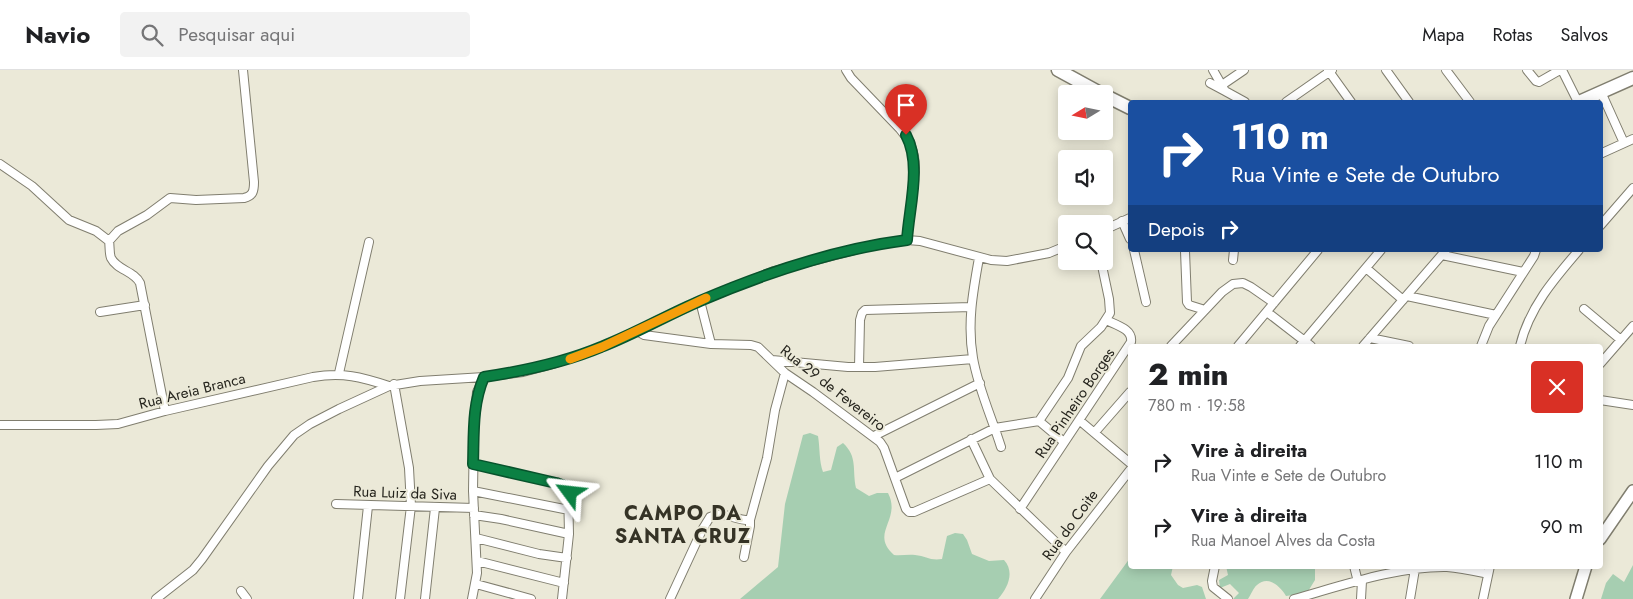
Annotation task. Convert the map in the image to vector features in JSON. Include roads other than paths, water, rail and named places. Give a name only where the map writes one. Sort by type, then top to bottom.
[{"type":"main road","points":[[1058,70],[1086,85]]},
{"type":"main road","points":[[1599,97],[1633,78]]},
{"type":"main road","points":[[1599,97],[1633,84]]},
{"type":"main road","points":[[1113,99],[1128,107]]},
{"type":"main road","points":[[1603,535],[1633,491]]},
{"type":"main road","points":[[1576,599],[1585,569]]},
{"type":"street","points":[[109,241],[118,230],[147,215],[168,199],[244,198],[253,193],[254,176],[243,70]]},
{"type":"street","points":[[846,70],[910,142],[915,168],[907,240]]},
{"type":"street","points":[[1212,70],[1223,88]]},
{"type":"street","points":[[1223,88],[1244,70]]},
{"type":"street","points":[[1386,70],[1408,100]]},
{"type":"street","points":[[1446,70],[1468,100]]},
{"type":"street","points":[[1527,70],[1539,82],[1561,70],[1578,100]]},
{"type":"street","points":[[1289,100],[1330,71],[1350,100]]},
{"type":"street","points":[[1210,83],[1223,88],[1242,100]]},
{"type":"street","points":[[1603,104],[1624,143]]},
{"type":"street","points":[[1603,153],[1633,139]]},
{"type":"street","points":[[0,164],[32,186],[66,218],[96,231],[109,241],[113,261],[139,281],[165,411]]},
{"type":"street","points":[[1603,223],[1633,188]]},
{"type":"street","points":[[1113,226],[1126,220]]},
{"type":"street","points":[[156,599],[192,570],[202,559],[268,466],[294,435],[310,424],[339,409],[392,385],[523,372],[553,364],[595,350],[700,301],[774,271],[870,246],[907,240],[920,241],[979,258],[1007,261],[1049,253],[1058,249]]},
{"type":"street","points":[[338,374],[368,242]]},
{"type":"street","points":[[1134,252],[1146,302]]},
{"type":"street","points":[[1185,252],[1187,302],[1189,305],[1205,310]]},
{"type":"street","points":[[1233,260],[1234,252]]},
{"type":"street","points":[[1240,344],[1316,252]]},
{"type":"street","points":[[1267,312],[1305,344],[1379,252]]},
{"type":"street","points":[[1365,344],[1444,252],[1523,272]]},
{"type":"street","points":[[1482,344],[1496,315],[1535,252]]},
{"type":"street","points":[[1521,344],[1536,306],[1575,252]]},
{"type":"street","points":[[979,258],[971,307],[973,359],[1001,447]]},
{"type":"street","points":[[1366,268],[1405,298],[1496,315]]},
{"type":"street","points":[[1039,422],[1068,378],[1081,346],[1106,320],[1110,313],[1104,270]]},
{"type":"street","points":[[1173,344],[1228,287],[1236,283],[1242,283],[1251,287],[1274,303]]},
{"type":"street","points":[[700,301],[711,344]]},
{"type":"street","points":[[100,312],[145,305]]},
{"type":"street","points":[[859,367],[860,320],[865,310],[971,307]]},
{"type":"street","points":[[1584,309],[1621,340]]},
{"type":"street","name":"Rua Pinheiro Borges","points":[[1106,320],[1129,333],[1132,337],[1130,344]]},
{"type":"street","points":[[1603,361],[1633,326]]},
{"type":"street","name":"Rua 29 de Fevereiro","points":[[637,331],[644,335],[711,344],[751,345],[758,347],[785,373],[874,436],[884,448],[906,509],[909,512],[914,512],[990,478]]},
{"type":"street","points":[[1370,338],[1399,344]]},
{"type":"street","name":"Rua Pinheiro Borges","points":[[1020,509],[1128,346]]},
{"type":"street","points":[[772,360],[859,367],[973,359]]},
{"type":"street","points":[[744,557],[750,520],[767,458],[785,373]]},
{"type":"street","name":"Rua Areia Branca","points":[[0,425],[112,425],[313,377],[338,374],[392,385]]},
{"type":"street","points":[[472,599],[476,584],[477,561],[473,491],[475,407],[477,392],[484,377]]},
{"type":"street","points":[[874,436],[980,383]]},
{"type":"street","points":[[392,385],[409,468],[411,506],[400,599]]},
{"type":"street","points":[[1095,432],[1128,394]]},
{"type":"street","points":[[1603,400],[1633,405]]},
{"type":"street","points":[[1079,420],[1128,461]]},
{"type":"street","points":[[895,478],[995,428],[1039,422],[1064,442]]},
{"type":"street","points":[[971,439],[990,478],[1066,552]]},
{"type":"street","points":[[473,464],[556,483],[568,488],[570,493],[569,534],[562,599]]},
{"type":"street","name":"Rua do Coite","points":[[1035,599],[1066,552],[1128,473]]},
{"type":"street","points":[[473,491],[569,510]]},
{"type":"street","name":"Rua Luiz da Siva","points":[[336,504],[411,506],[474,512],[569,534]]},
{"type":"street","points":[[358,599],[368,506]]},
{"type":"street","points":[[425,599],[436,508]]},
{"type":"street","points":[[670,599],[710,517],[718,514],[750,520]]},
{"type":"street","points":[[476,538],[539,554],[567,558]]},
{"type":"street","points":[[477,561],[564,583]]},
{"type":"street","points":[[1214,569],[1213,588],[1228,599]]},
{"type":"street","points":[[1355,569],[1360,582],[1361,599]]},
{"type":"street","points":[[1294,599],[1309,597],[1415,569],[1410,599]]},
{"type":"street","points":[[1466,569],[1489,570],[1482,599]]},
{"type":"street","points":[[476,584],[531,599]]},
{"type":"street","points":[[240,591],[247,599]]},
{"type":"district","name":"CAMPO DA SANTA CRUZ","points":[[683,524]]}]
